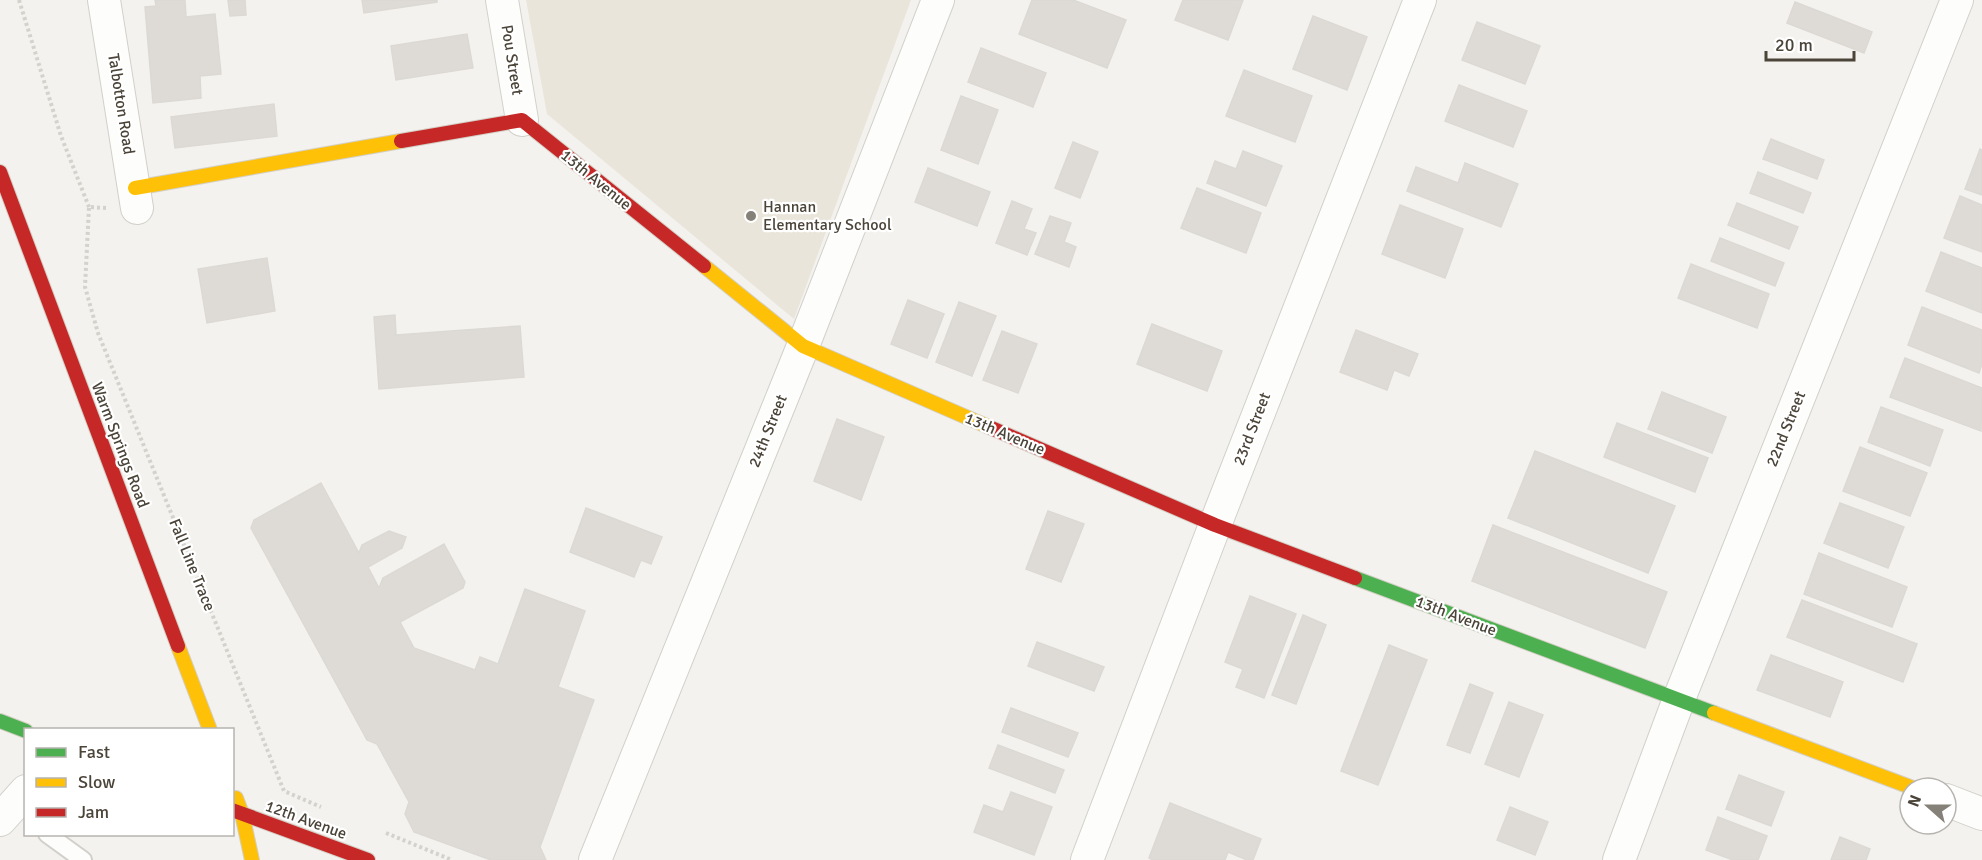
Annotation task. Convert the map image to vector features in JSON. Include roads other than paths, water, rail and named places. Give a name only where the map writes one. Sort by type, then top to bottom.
[{"type":"street","name":"Talbotton Road","points":[[104,0],[136,198]]},
{"type":"street","name":"Pou Street","points":[[502,0],[522,120]]},
{"type":"street","name":"24th Street","points":[[595,860],[802,346],[938,0]]},
{"type":"street","name":"23rd Street","points":[[1087,860],[1420,0]]},
{"type":"street","name":"22nd Street","points":[[1619,860],[1679,699],[1957,0]]},
{"type":"street","points":[[136,198],[522,120]]},
{"type":"street","name":"13th Avenue","points":[[522,120],[802,346],[1215,525],[1898,782]]},
{"type":"street","name":"Warm Springs Road","points":[[0,172],[210,728]]},
{"type":"street","points":[[0,721],[24,731]]},
{"type":"street","points":[[1958,805],[1982,814]]},
{"type":"street","points":[[237,812],[252,860]]},
{"type":"street","name":"12th Avenue","points":[[237,812],[368,860]]},
{"type":"lane","points":[[50,836],[84,860]]},
{"type":"place","name":"Hannan Elementary School","points":[[751,216]]}]
